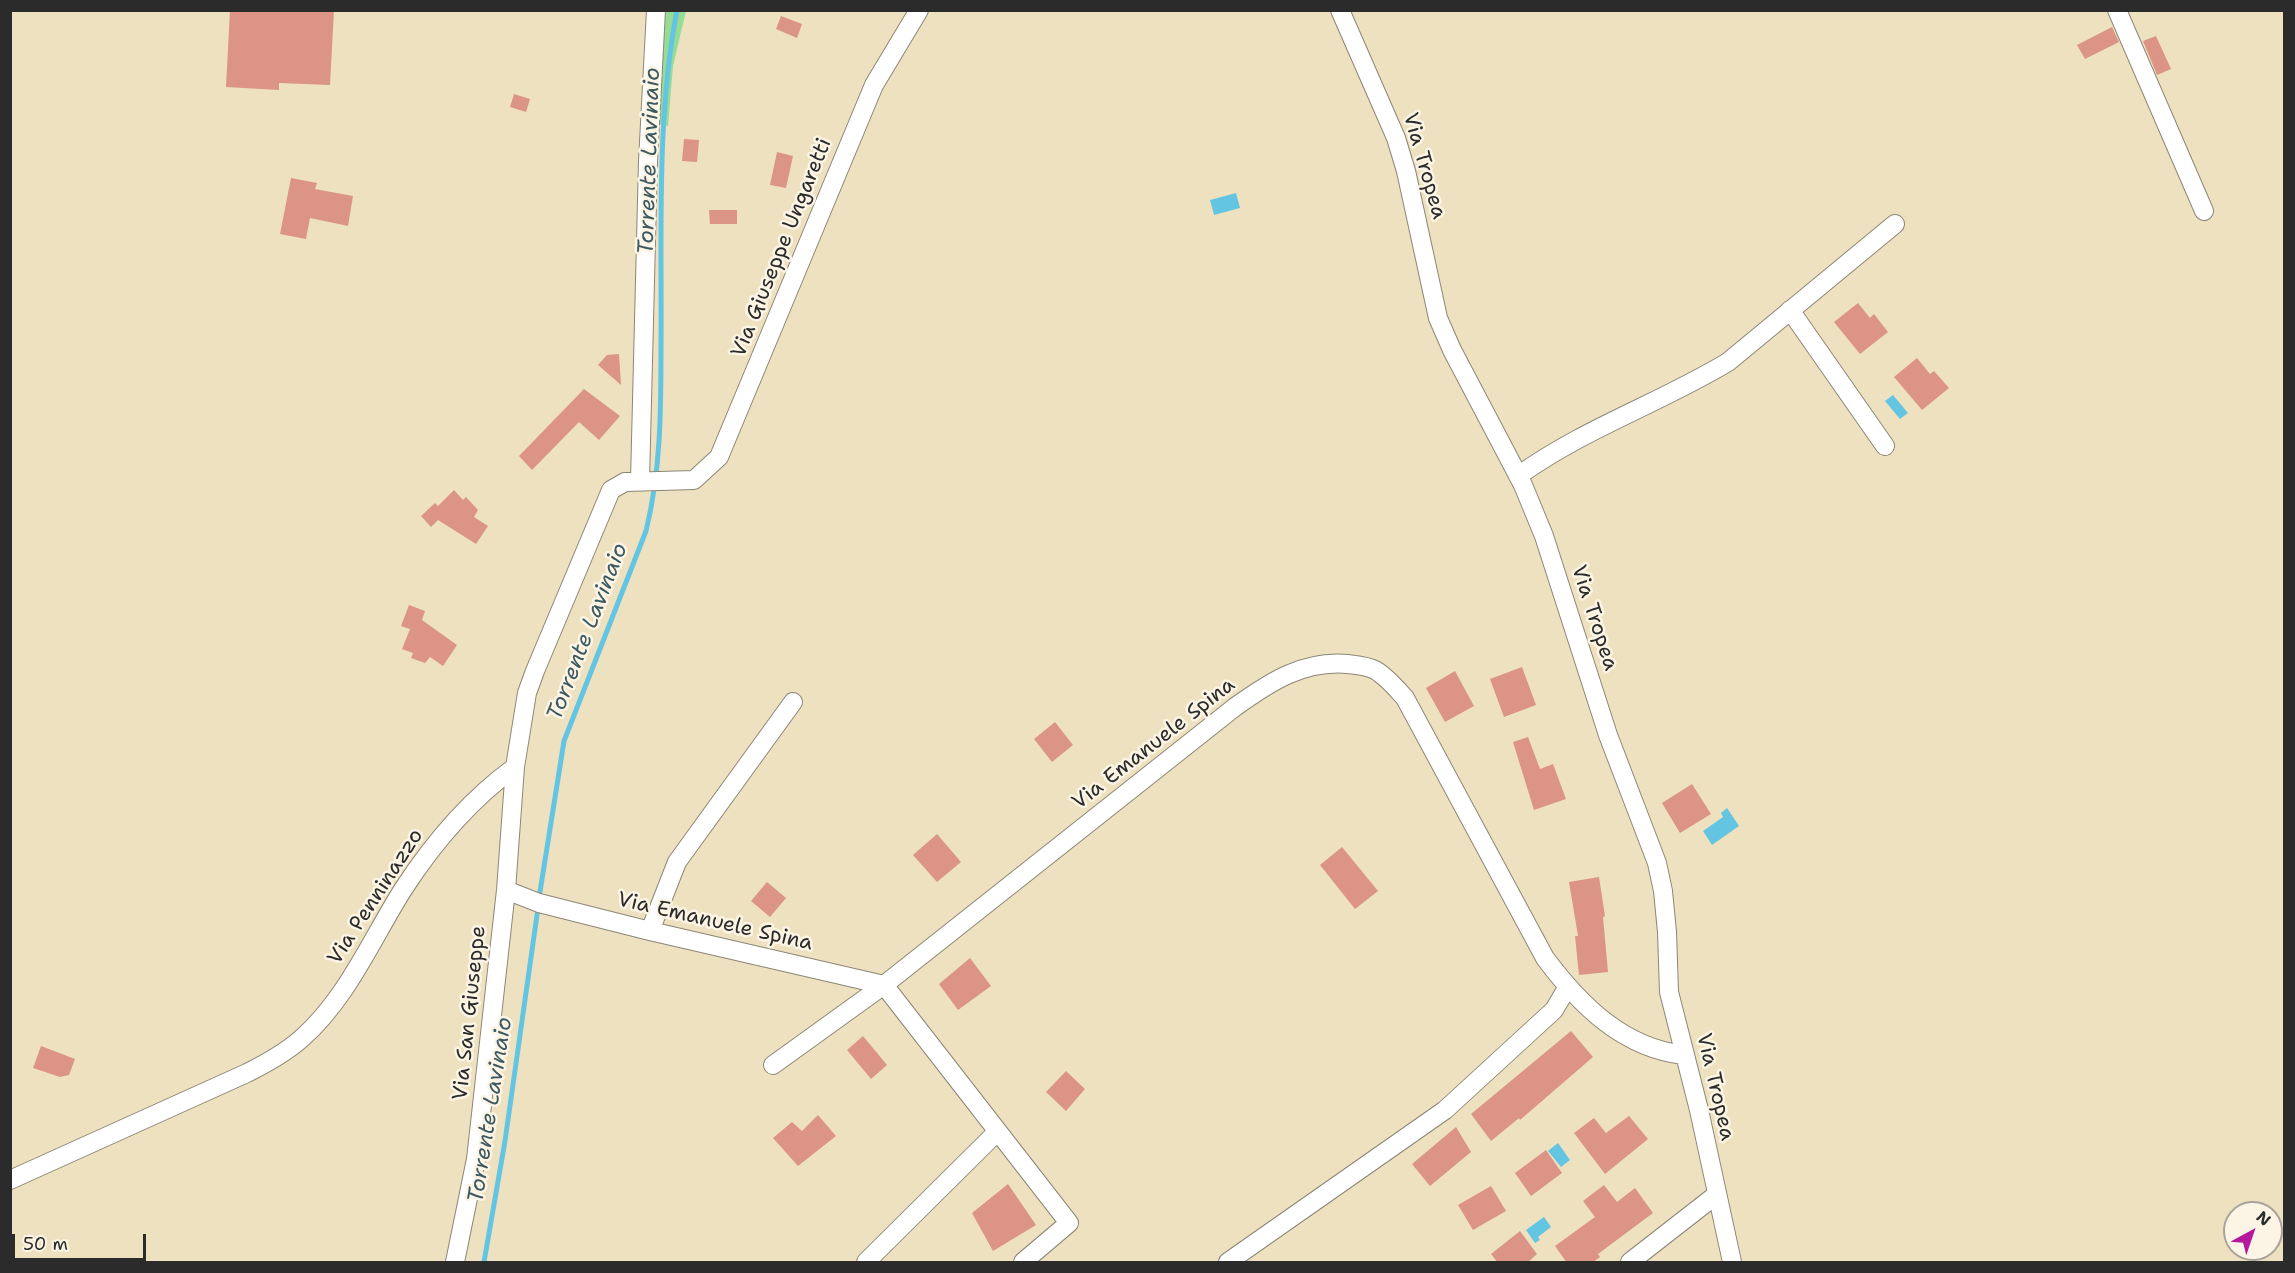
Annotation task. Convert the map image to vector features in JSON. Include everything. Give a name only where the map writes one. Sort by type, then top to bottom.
[{"type":"street","points":[[515,767],[527,693],[611,490],[625,482],[643,482],[648,161],[656,10]]},
{"type":"street","name":"Via Giuseppe Ungaretti","points":[[643,482],[694,480],[719,457],[874,85],[919,10]]},
{"type":"street","name":"Via Tropea","points":[[1340,10],[1396,138],[1406,171],[1438,318],[1452,350],[1518,476],[1544,536],[1608,735],[1657,863],[1663,891],[1667,932],[1669,992],[1699,1110],[1732,1263]]},
{"type":"street","points":[[2117,10],[2204,211]]},
{"type":"street","points":[[1518,476],[1546,456],[1699,380],[1728,362],[1895,224]]},
{"type":"street","points":[[1790,310],[1885,446]]},
{"type":"street","name":"Via Emanuele Spina","points":[[506,890],[539,903],[650,931],[884,985],[1235,707],[1269,683],[1303,667],[1329,663],[1373,669],[1405,698],[1545,958],[1567,988],[1605,1023],[1637,1042],[1668,1053],[1684,1055]]},
{"type":"street","points":[[650,931],[677,862],[793,702]]},
{"type":"street","name":"Via San Giuseppe","points":[[455,1263],[476,1160],[506,890],[515,767]]},
{"type":"street","name":"Via Penninazzo","points":[[10,1180],[247,1073],[280,1055],[302,1038],[337,998],[404,887],[449,826],[498,779],[515,767]]},
{"type":"street","points":[[774,1065],[884,985],[1069,1223],[1023,1263]]},
{"type":"street","points":[[1228,1263],[1445,1110],[1554,1010],[1567,988]]},
{"type":"street","points":[[866,1263],[996,1132]]},
{"type":"street","points":[[1630,1263],[1716,1195]]},
{"type":"green space","points":[[662,11],[686,11],[673,66],[668,126],[658,124]]},
{"type":"water","points":[[1236,193],[1240,208],[1214,215],[1210,200]]},
{"type":"water","points":[[1893,395],[1908,413],[1900,419],[1885,401]]},
{"type":"water","points":[[1727,808],[1739,826],[1712,845],[1703,831],[1723,817],[1721,813]]},
{"type":"water","points":[[1558,1143],[1570,1160],[1561,1167],[1548,1151]]},
{"type":"water","points":[[1544,1217],[1551,1227],[1538,1237],[1540,1240],[1535,1243],[1526,1230]]},
{"type":"building","points":[[230,10],[334,10],[330,85],[279,83],[279,90],[226,87]]},
{"type":"building","points":[[781,16],[802,24],[797,38],[776,29]]},
{"type":"building","points":[[2112,27],[2119,42],[2085,59],[2077,45]]},
{"type":"building","points":[[2156,36],[2171,69],[2157,75],[2143,41]]},
{"type":"building","points":[[514,94],[530,99],[526,112],[510,107]]},
{"type":"building","points":[[684,139],[699,140],[697,162],[682,161]]},
{"type":"building","points":[[777,152],[793,156],[786,188],[770,185]]},
{"type":"building","points":[[291,178],[317,183],[315,189],[353,196],[348,226],[310,218],[306,239],[280,234]]},
{"type":"building","points":[[709,210],[737,210],[737,224],[710,224]]},
{"type":"building","points":[[1858,303],[1870,318],[1874,314],[1888,332],[1860,354],[1834,322]]},
{"type":"building","points":[[619,354],[621,385],[598,365],[607,355]]},
{"type":"building","points":[[1917,358],[1930,374],[1934,371],[1949,388],[1922,410],[1894,377]]},
{"type":"building","points":[[584,389],[620,416],[599,440],[579,422],[532,470],[519,456]]},
{"type":"building","points":[[454,490],[463,500],[466,497],[478,510],[474,517],[488,526],[476,544],[438,520],[431,527],[421,516],[435,503],[438,506]]},
{"type":"building","points":[[409,605],[425,611],[422,620],[457,645],[443,666],[430,657],[425,663],[411,658],[413,653],[402,649],[410,629],[401,626]]},
{"type":"building","points":[[1522,667],[1536,705],[1504,717],[1490,679]]},
{"type":"building","points":[[1455,671],[1474,706],[1445,722],[1426,688]]},
{"type":"building","points":[[1055,722],[1073,745],[1052,762],[1034,739]]},
{"type":"building","points":[[1528,737],[1540,769],[1553,764],[1566,799],[1534,810],[1513,742]]},
{"type":"building","points":[[1692,784],[1711,814],[1680,833],[1662,803]]},
{"type":"building","points":[[937,834],[961,862],[937,882],[913,855]]},
{"type":"building","points":[[1342,847],[1378,891],[1355,909],[1320,865]]},
{"type":"building","points":[[1599,877],[1605,916],[1603,917],[1608,972],[1579,975],[1575,936],[1578,936],[1569,882]]},
{"type":"building","points":[[767,882],[786,898],[770,917],[751,901]]},
{"type":"building","points":[[970,958],[991,986],[958,1010],[939,984]]},
{"type":"building","points":[[1571,1031],[1593,1057],[1520,1120],[1519,1118],[1491,1141],[1471,1114]]},
{"type":"building","points":[[863,1036],[887,1065],[871,1079],[847,1050]]},
{"type":"building","points":[[41,1046],[75,1059],[69,1075],[60,1077],[33,1068]]},
{"type":"building","points":[[1066,1071],[1085,1089],[1066,1111],[1046,1092]]},
{"type":"building","points":[[818,1115],[836,1136],[798,1166],[773,1138],[792,1122],[802,1131]]},
{"type":"building","points":[[1629,1116],[1648,1139],[1605,1174],[1574,1133],[1594,1118],[1606,1133]]},
{"type":"building","points":[[1456,1127],[1471,1152],[1430,1186],[1412,1164]]},
{"type":"building","points":[[1546,1150],[1562,1173],[1531,1196],[1515,1173]]},
{"type":"building","points":[[1008,1184],[1036,1225],[993,1251],[972,1213]]},
{"type":"building","points":[[1604,1185],[1617,1202],[1635,1188],[1653,1213],[1598,1254],[1600,1257],[1592,1263],[1567,1263],[1555,1246],[1595,1217],[1583,1201]]},
{"type":"building","points":[[1491,1186],[1506,1211],[1473,1230],[1458,1205]]},
{"type":"building","points":[[1520,1231],[1537,1254],[1527,1263],[1498,1263],[1491,1254]]},
{"type":"waterway","name":"Torrente Lavinaio","points":[[539,898],[564,741],[646,531],[655,485],[661,393],[663,135],[670,51],[677,10]]},
{"type":"waterway","name":"Torrente Lavinaio","points":[[484,1262],[505,1141],[538,908]]}]
